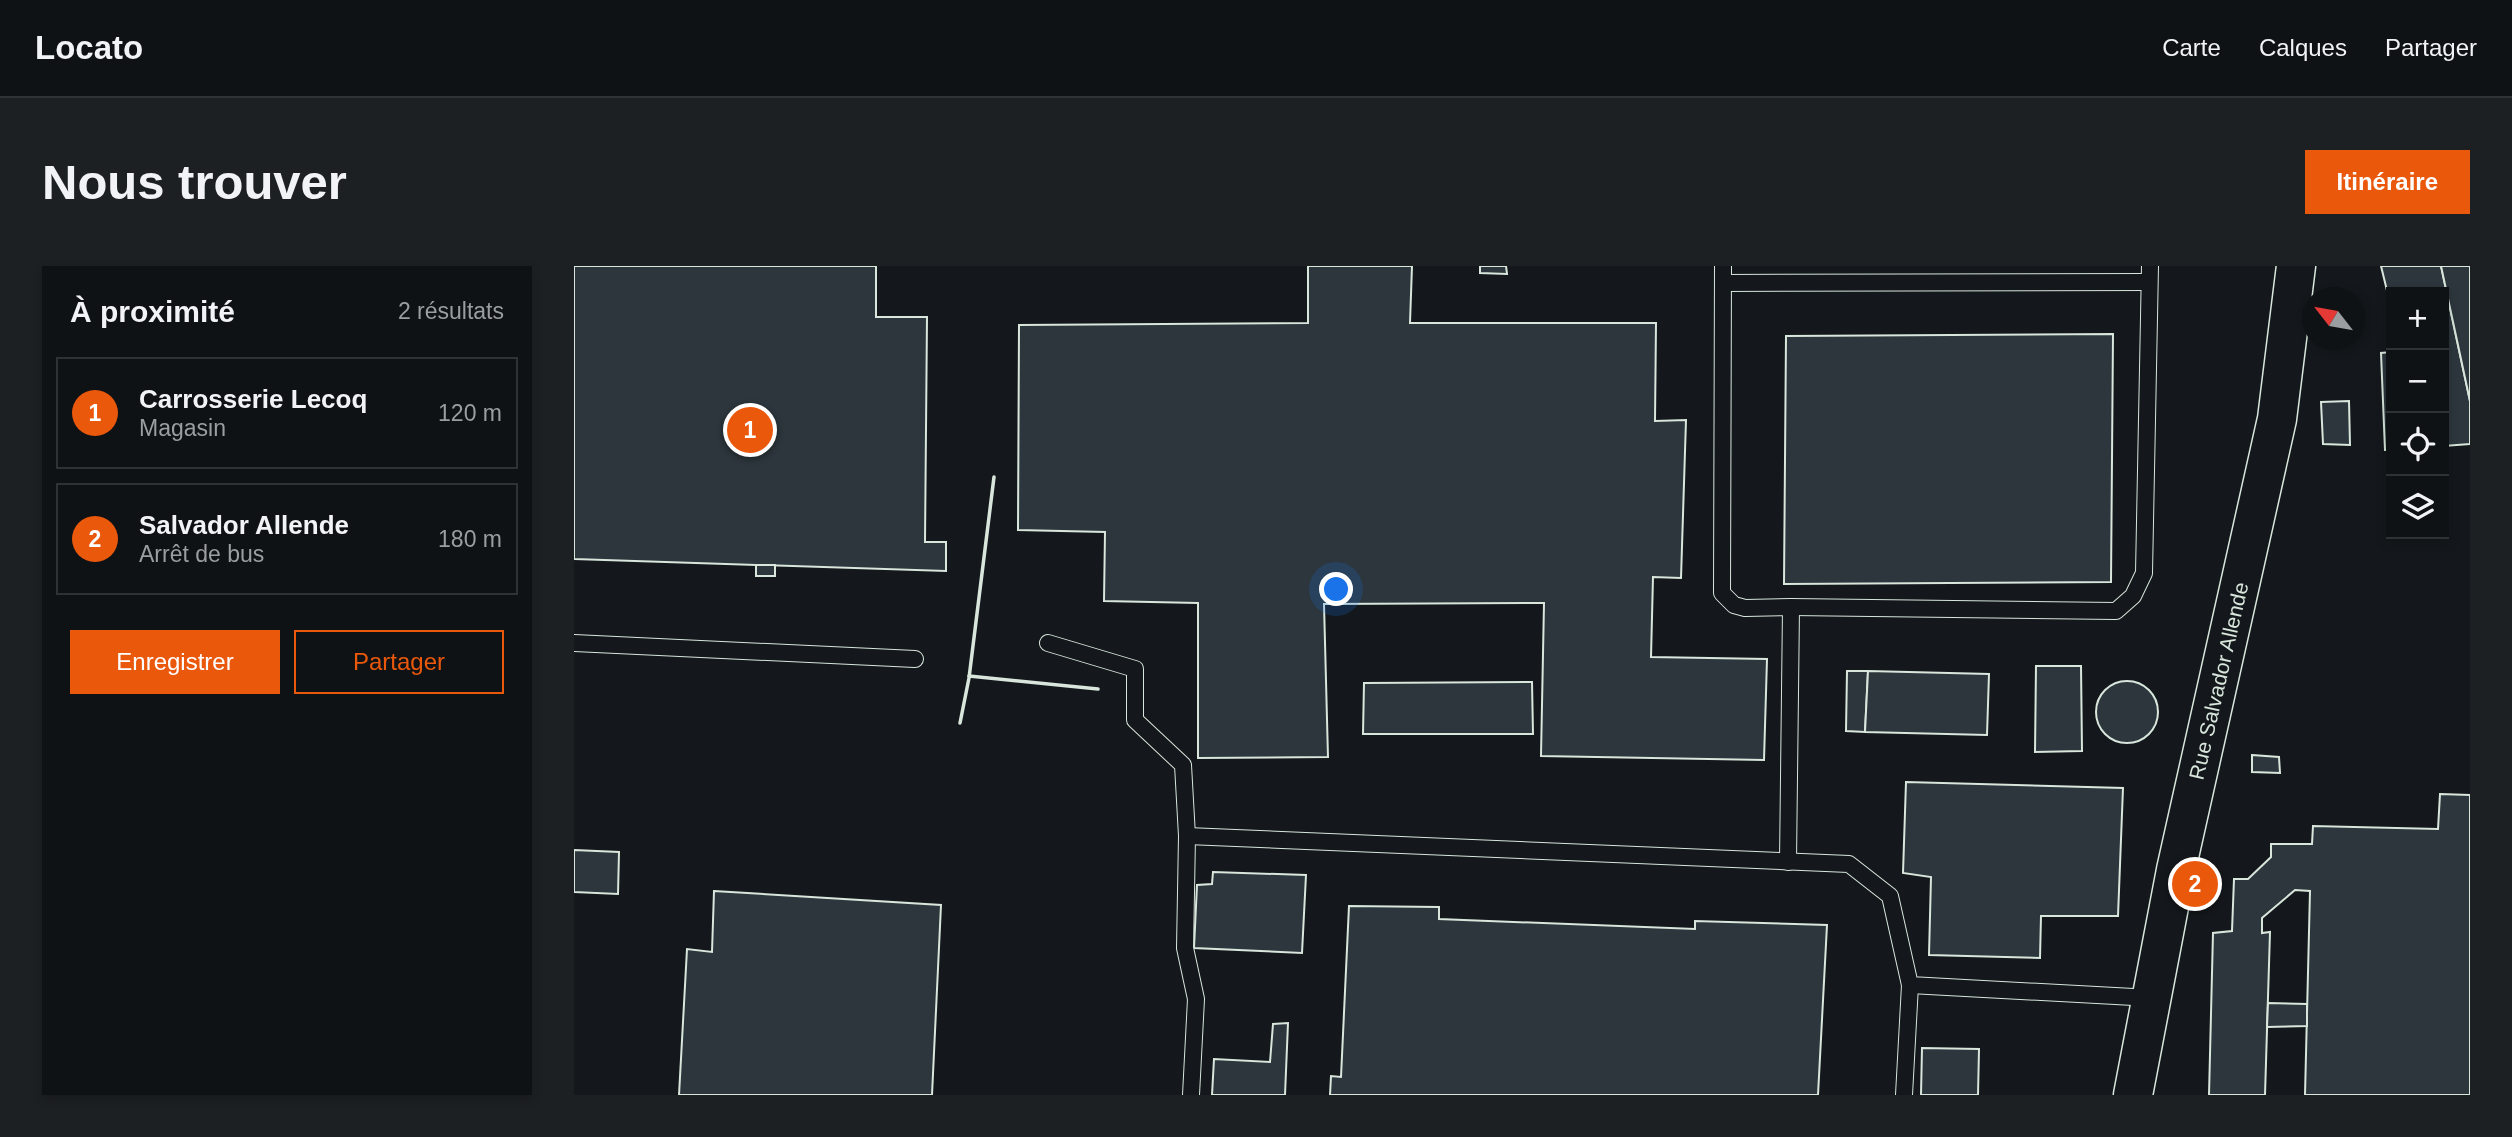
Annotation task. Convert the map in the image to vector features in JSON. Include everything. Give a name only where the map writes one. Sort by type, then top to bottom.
[{"type":"street","name":"Rue Salvador Allende","points":[[2133,1095],[2176,870],[2277,419],[2296,266]]},
{"type":"lane","points":[[1723,266],[1722,593],[1734,605],[1745,608],[2116,611],[2133,596],[2144,573],[2149,274],[1723,283]]},
{"type":"lane","points":[[1788,862],[1791,607]]},
{"type":"lane","points":[[574,643],[915,659]]},
{"type":"lane","points":[[1048,643],[1135,669],[1135,720],[1183,765],[1187,836],[1185,948],[1196,999],[1191,1095]]},
{"type":"lane","points":[[1187,836],[1849,864],[1890,896],[1910,985],[1905,1095]]},
{"type":"lane","points":[[1910,985],[2152,998]]},
{"type":"building","points":[[574,266],[876,266],[876,317],[927,317],[925,542],[946,542],[946,571],[574,559]]},
{"type":"building","points":[[1308,266],[1412,266],[1410,323],[1656,323],[1655,421],[1686,420],[1681,578],[1653,577],[1651,657],[1767,659],[1764,760],[1541,756],[1544,603],[1324,604],[1328,757],[1198,758],[1198,603],[1104,601],[1105,532],[1018,530],[1019,325],[1308,323]]},
{"type":"building","points":[[1480,266],[1506,266],[1507,274],[1480,273]]},
{"type":"building","points":[[2381,266],[2441,266],[2446,287],[2386,287]]},
{"type":"building","points":[[2441,266],[2470,266],[2470,401],[2449,303],[2449,287],[2446,287]]},
{"type":"building","points":[[2449,303],[2470,401],[2470,444],[2449,446]]},
{"type":"building","points":[[2113,334],[2111,582],[1784,584],[1786,336]]},
{"type":"building","points":[[2386,352],[2386,450],[2385,450],[2381,353]]},
{"type":"building","points":[[2349,401],[2350,445],[2323,444],[2321,402]]},
{"type":"building","points":[[756,565],[775,565],[775,576],[756,576]]},
{"type":"building","points":[[2036,666],[2081,666],[2082,751],[2035,752]]},
{"type":"building","points":[[1847,671],[1868,671],[1865,732],[1846,731]]},
{"type":"building","points":[[1868,671],[1989,674],[1987,735],[1865,732]]},
{"type":"building","points":[[2121,681],[2133,681],[2149,690],[2156,700],[2156,724],[2149,734],[2133,743],[2121,743],[2110,738],[2101,729],[2096,718],[2096,706],[2101,695],[2110,686]]},
{"type":"building","points":[[1532,682],[1533,734],[1363,734],[1364,683]]},
{"type":"building","points":[[2252,755],[2279,757],[2280,773],[2252,772]]},
{"type":"building","points":[[1906,782],[2123,788],[2118,916],[2041,916],[2040,958],[1929,955],[1931,877],[1903,873]]},
{"type":"building","points":[[2440,794],[2470,795],[2470,1095],[2305,1095],[2310,891],[2295,890],[2262,918],[2262,933],[2270,932],[2265,1095],[2209,1095],[2213,933],[2232,931],[2234,879],[2248,879],[2271,857],[2271,844],[2312,844],[2313,826],[2438,829]]},
{"type":"building","points":[[574,850],[619,852],[618,894],[574,892]]},
{"type":"building","points":[[1213,872],[1306,875],[1302,953],[1194,948],[1197,885],[1212,884]]},
{"type":"building","points":[[714,891],[941,905],[932,1095],[679,1095],[687,949],[712,952]]},
{"type":"building","points":[[1349,906],[1439,907],[1439,919],[1695,929],[1695,921],[1827,925],[1818,1095],[1330,1095],[1331,1076],[1341,1077]]},
{"type":"building","points":[[2268,1003],[2307,1004],[2307,1026],[2267,1027]]},
{"type":"building","points":[[1288,1023],[1285,1095],[1212,1095],[1214,1059],[1270,1062],[1273,1024]]},
{"type":"building","points":[[1922,1048],[1979,1049],[1978,1095],[1921,1095]]},
{"type":"wall","points":[[960,723],[969,678],[994,477]]},
{"type":"wall","points":[[969,676],[1098,689]]},
{"type":"place","name":"Carrosserie Lecoq","points":[[750,430]]},
{"type":"place","name":"Salvador Allende","points":[[2195,884]]}]
